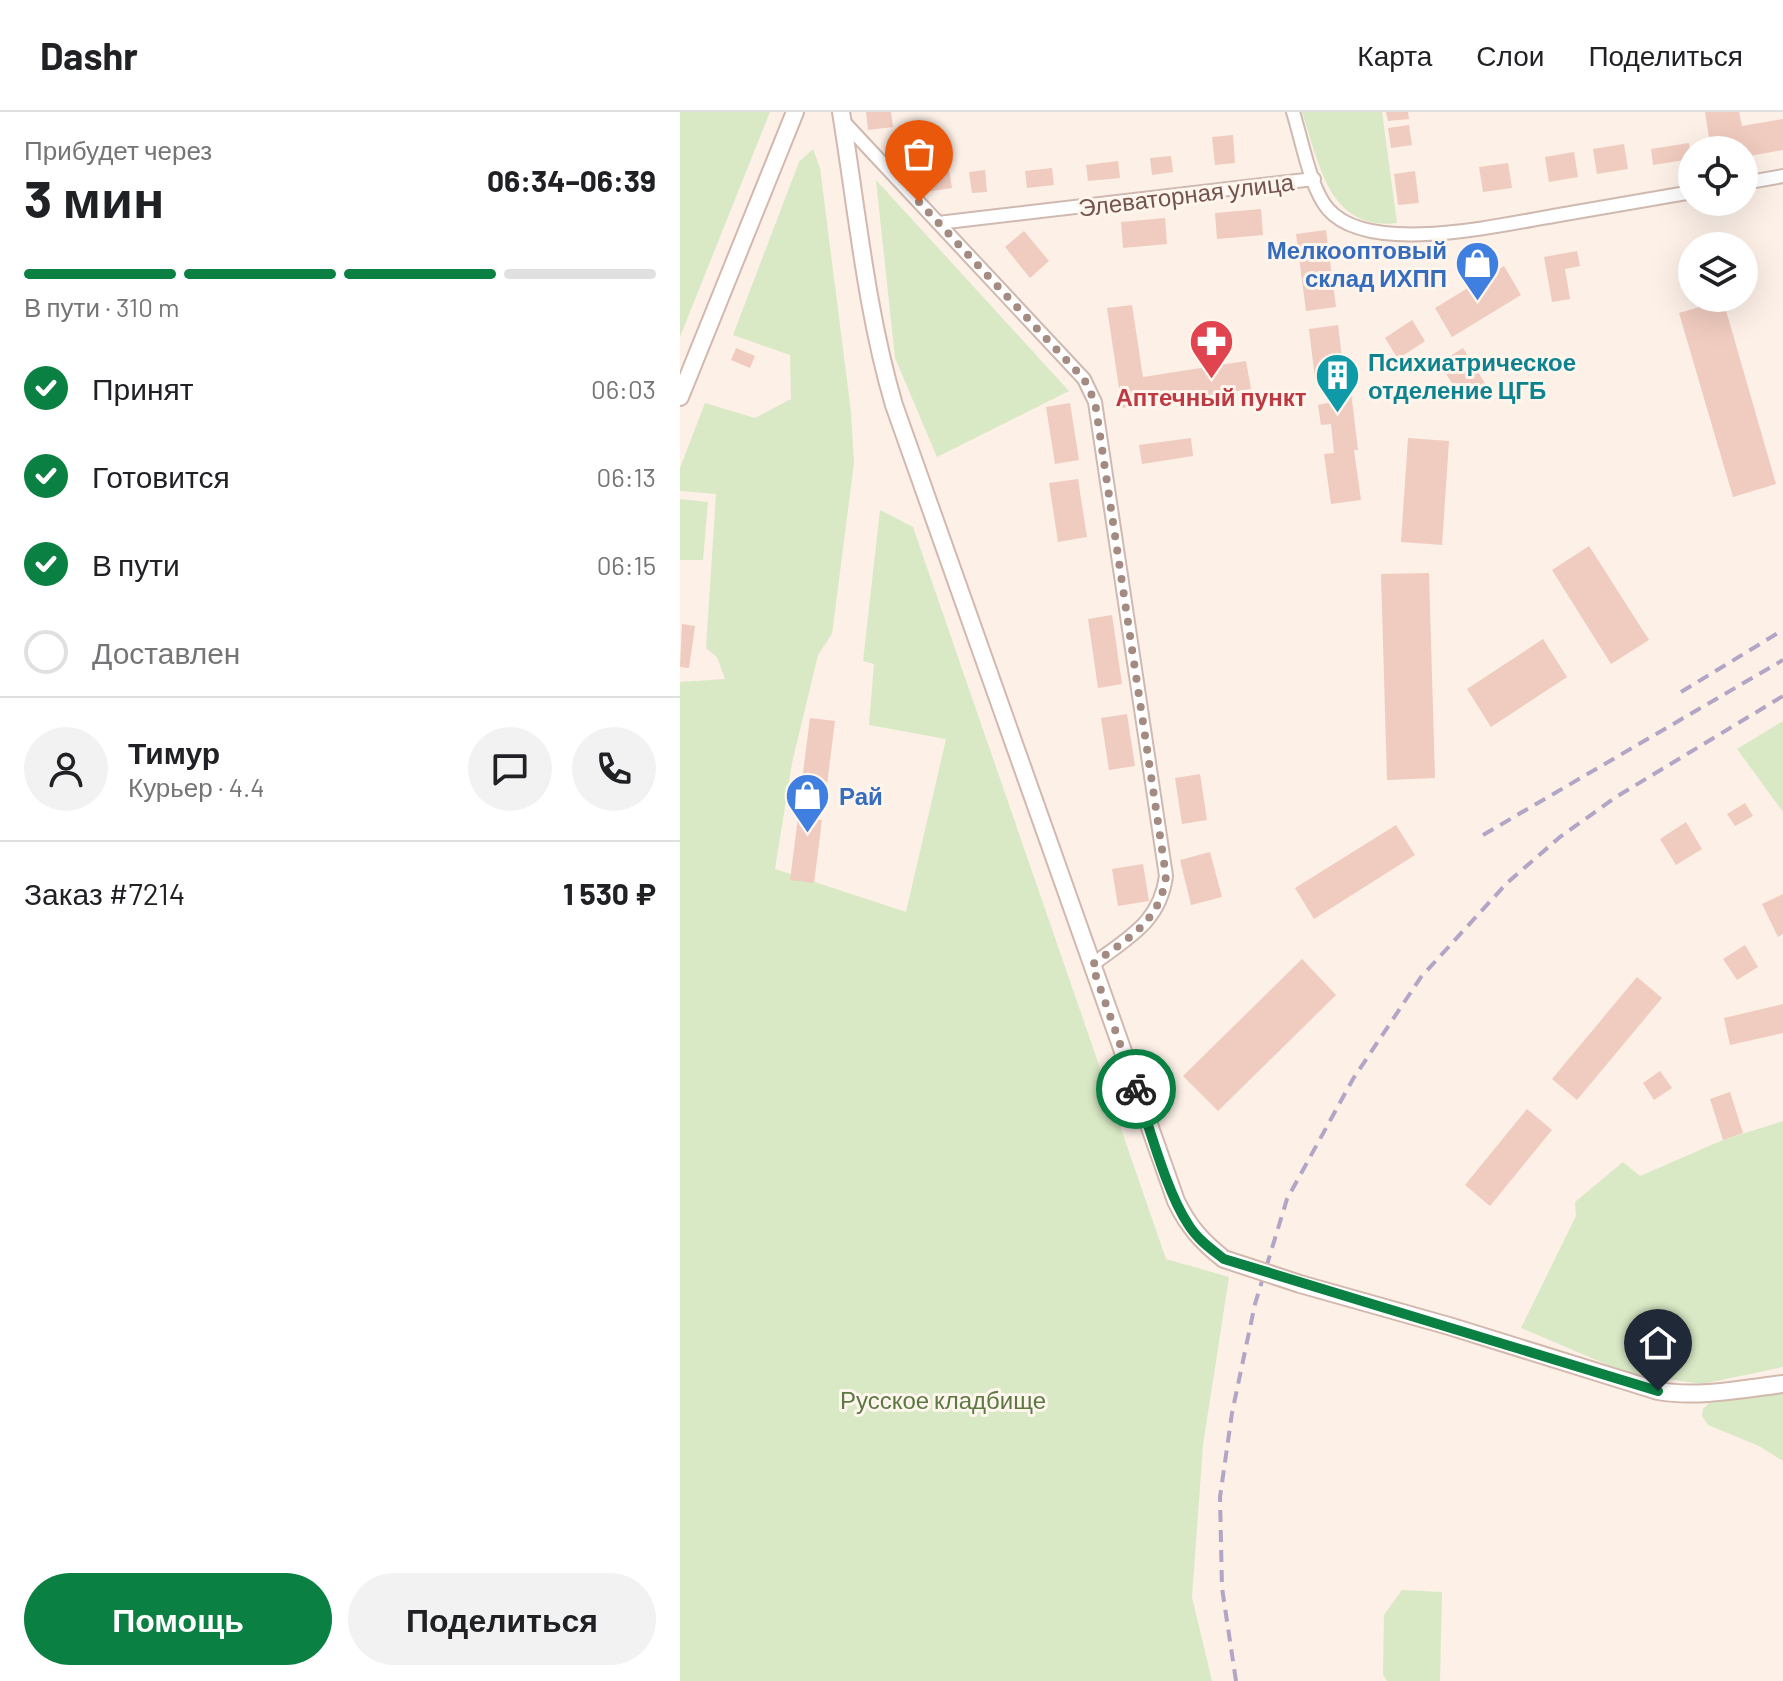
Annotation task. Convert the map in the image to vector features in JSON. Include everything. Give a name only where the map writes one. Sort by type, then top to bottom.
[{"type":"street","points":[[680,397],[795,112]]},
{"type":"street","points":[[1293,112],[1314,179]]},
{"type":"street","points":[[842,116],[1084,379],[1095,402],[1166,876],[1164,893],[1149,922],[1092,965]]},
{"type":"street","points":[[842,116],[881,363],[894,405],[1176,1201],[1188,1225],[1203,1243],[1224,1259],[1658,1391],[1691,1394],[1783,1384]]},
{"type":"street","points":[[1758,180],[1783,176]]},
{"type":"street","name":"Элеваторная улица","points":[[938,223],[1314,179],[1327,208],[1340,220],[1373,232],[1455,233],[1678,194]]},
{"type":"green space","points":[[680,112],[770,112],[680,337]]},
{"type":"green space","points":[[1302,112],[1382,112],[1397,223],[1374,223],[1355,216],[1341,205],[1321,171]]},
{"type":"green space","name":"Русское кладбище","points":[[813,149],[820,168],[851,412],[854,463],[832,634],[818,655],[792,763],[775,869],[906,912],[946,739],[869,725],[874,664],[863,661],[880,510],[913,527],[1166,1259],[1229,1277],[1203,1445],[1192,1597],[1212,1681],[680,1681],[680,682],[725,679],[717,657],[706,648],[716,494],[680,491],[680,468],[705,403],[755,418],[791,399],[790,355],[733,335],[799,162]]},
{"type":"green space","points":[[876,180],[1069,391],[937,457],[895,358]]},
{"type":"green space","points":[[680,499],[708,502],[703,560],[680,560]]},
{"type":"green space","points":[[1783,721],[1783,812],[1737,749]]},
{"type":"green space","points":[[1783,1121],[1783,1367],[1702,1384],[1627,1373],[1521,1328],[1576,1216],[1575,1202],[1623,1162],[1640,1176],[1723,1140]]},
{"type":"green space","points":[[1783,1393],[1783,1461],[1759,1446],[1708,1425],[1702,1416],[1703,1409],[1709,1403]]},
{"type":"green space","points":[[1402,1590],[1442,1592],[1440,1681],[1387,1681],[1383,1675],[1384,1615]]},
{"type":"building","points":[[866,112],[891,112],[893,127],[868,130]]},
{"type":"building","points":[[1386,112],[1408,112],[1409,119],[1388,121]]},
{"type":"building","points":[[1705,112],[1739,112],[1742,126],[1783,119],[1783,150],[1758,154],[1758,136],[1709,136]]},
{"type":"building","points":[[1409,125],[1412,145],[1391,148],[1388,128]]},
{"type":"building","points":[[1233,135],[1235,163],[1215,165],[1212,137]]},
{"type":"building","points":[[1624,144],[1628,169],[1597,174],[1593,149]]},
{"type":"building","points":[[1678,145],[1678,161],[1653,165],[1651,149]]},
{"type":"building","points":[[1574,152],[1578,177],[1549,182],[1545,157]]},
{"type":"building","points":[[1171,156],[1173,172],[1152,175],[1150,158]]},
{"type":"building","points":[[1118,161],[1120,178],[1088,181],[1086,165]]},
{"type":"building","points":[[948,163],[952,188],[925,192],[922,167]]},
{"type":"building","points":[[1508,163],[1512,188],[1483,192],[1479,167]]},
{"type":"building","points":[[1052,168],[1054,185],[1027,188],[1025,171]]},
{"type":"building","points":[[985,170],[987,192],[972,193],[969,172]]},
{"type":"building","points":[[1415,171],[1419,203],[1398,205],[1394,174]]},
{"type":"building","points":[[1261,209],[1263,235],[1217,239],[1215,213]]},
{"type":"building","points":[[1165,218],[1167,244],[1123,248],[1121,222]]},
{"type":"building","points":[[1326,230],[1336,307],[1306,311],[1296,234]]},
{"type":"building","points":[[1024,231],[1049,261],[1030,278],[1005,247]]},
{"type":"building","points":[[1577,251],[1580,266],[1565,269],[1570,299],[1552,302],[1544,257]]},
{"type":"building","points":[[1504,266],[1521,295],[1452,337],[1435,308]]},
{"type":"building","points":[[1132,305],[1143,377],[1246,361],[1251,389],[1122,408],[1107,308]]},
{"type":"building","points":[[1726,312],[1776,484],[1733,497],[1679,313]]},
{"type":"building","points":[[1412,320],[1425,341],[1398,359],[1385,338]]},
{"type":"building","name":"Психиатрическое отделение ЦГБ","points":[[1338,325],[1344,375],[1349,375],[1361,500],[1331,504],[1324,454],[1334,453],[1331,424],[1321,425],[1318,405],[1328,403],[1325,378],[1315,379],[1309,329]]},
{"type":"building","points":[[736,348],[755,356],[750,368],[731,360]]},
{"type":"building","points":[[1463,348],[1486,385],[1463,400],[1439,363]]},
{"type":"building","points":[[1070,403],[1079,460],[1055,464],[1046,407]]},
{"type":"building","points":[[1191,438],[1193,456],[1142,464],[1139,445]]},
{"type":"building","points":[[1408,438],[1449,441],[1442,545],[1401,542]]},
{"type":"building","points":[[1078,479],[1087,537],[1058,542],[1049,483]]},
{"type":"building","points":[[1589,546],[1649,640],[1611,664],[1552,570]]},
{"type":"building","points":[[1429,573],[1435,778],[1387,780],[1381,574]]},
{"type":"building","points":[[1112,615],[1122,684],[1098,688],[1088,619]]},
{"type":"building","points":[[682,624],[695,626],[689,668],[680,667]]},
{"type":"building","points":[[1543,639],[1567,677],[1491,727],[1467,689]]},
{"type":"building","points":[[1127,714],[1135,766],[1109,770],[1101,718]]},
{"type":"building","points":[[810,718],[835,721],[825,800],[800,796]]},
{"type":"building","points":[[1200,774],[1207,820],[1182,824],[1175,778]]},
{"type":"building","points":[[1745,803],[1753,816],[1735,826],[1727,814]]},
{"type":"building","points":[[798,817],[822,820],[814,883],[790,880]]},
{"type":"building","points":[[1686,822],[1702,849],[1676,865],[1660,839]]},
{"type":"building","points":[[1396,825],[1415,855],[1314,919],[1295,888]]},
{"type":"building","points":[[1210,852],[1222,897],[1191,905],[1180,860]]},
{"type":"building","points":[[1143,864],[1149,901],[1118,906],[1112,869]]},
{"type":"building","points":[[1783,894],[1783,934],[1778,937],[1762,904]]},
{"type":"building","points":[[1745,945],[1758,967],[1737,980],[1723,959]]},
{"type":"building","points":[[1302,959],[1336,995],[1218,1111],[1183,1076]]},
{"type":"building","points":[[1637,977],[1662,998],[1577,1100],[1552,1079]]},
{"type":"building","points":[[1783,1004],[1783,1033],[1730,1045],[1724,1018]]},
{"type":"building","points":[[1660,1071],[1672,1088],[1654,1100],[1643,1083]]},
{"type":"building","points":[[1730,1092],[1743,1133],[1723,1140],[1710,1099]]},
{"type":"building","points":[[1527,1109],[1552,1130],[1490,1206],[1465,1185]]},
{"type":"railway","points":[[1681,692],[1783,630]]},
{"type":"railway","points":[[1483,835],[1783,660]]},
{"type":"railway","points":[[1236,1681],[1222,1588],[1220,1497],[1232,1413],[1255,1304],[1287,1199],[1353,1079],[1421,977],[1507,883],[1560,837],[1616,797],[1783,696]]},
{"type":"way so far","points":[[919,202],[1084,379],[1095,402],[1166,876],[1164,893],[1149,922],[1092,965],[1136,1089]]},
{"type":"place","name":"Мелкооптовый склад ИХПП","points":[[1478,302]]},
{"type":"place","name":"Аптечный пункт","points":[[1211,381]]},
{"type":"place","name":"Психиатрическое отделение ЦГБ","points":[[1337,414]]},
{"type":"place","name":"Рай","points":[[808,834]]},
{"type":"route","points":[[1136,1089],[1176,1201],[1188,1225],[1203,1243],[1224,1259],[1658,1391]]}]
